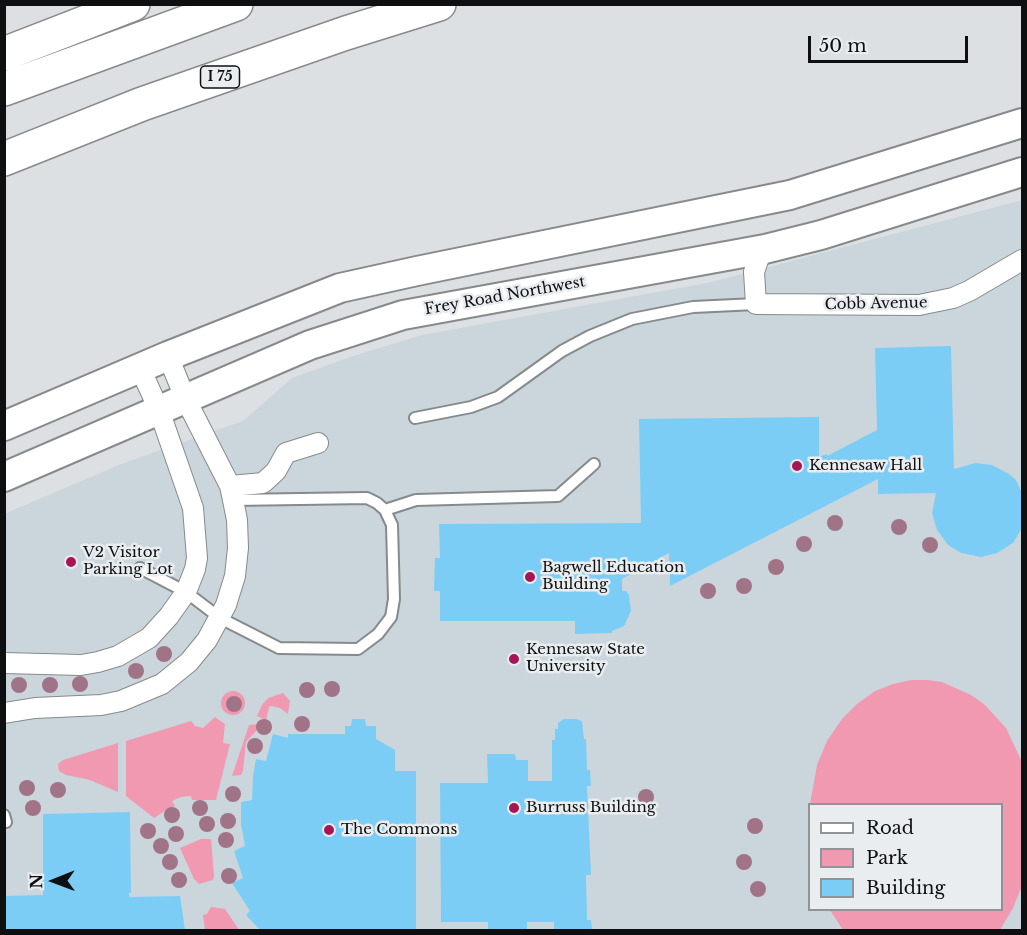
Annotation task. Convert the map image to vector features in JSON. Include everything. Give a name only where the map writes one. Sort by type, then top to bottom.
[{"type":"highway","points":[[4,54],[133,4]]},
{"type":"highway","points":[[4,89],[236,4]]},
{"type":"highway","name":"I 75","points":[[4,159],[142,104],[346,33],[439,4]]},
{"type":"main road","points":[[4,426],[168,356],[340,288],[790,195],[1023,123]]},
{"type":"main road","name":"Frey Road Northwest","points":[[4,477],[310,345],[403,315],[765,249],[821,235],[1023,172]]},
{"type":"street","points":[[756,304],[754,272],[765,249]]},
{"type":"street","name":"Cobb Avenue","points":[[756,304],[919,305],[953,298],[1023,261]]},
{"type":"street","points":[[4,713],[35,708],[101,705],[144,692],[162,684],[189,662],[207,640],[220,618],[232,588],[237,562],[237,520],[231,493],[185,398],[168,356]]},
{"type":"street","points":[[4,663],[81,665],[118,656],[149,638],[186,592],[197,558],[194,508],[159,410],[140,368]]},
{"type":"street","points":[[231,493],[263,483],[276,471],[286,453],[318,443]]},
{"type":"lane","points":[[415,418],[471,407],[498,397],[562,351],[590,336],[632,319],[693,307],[756,304]]},
{"type":"lane","points":[[385,510],[416,500],[558,496],[594,464]]},
{"type":"lane","points":[[140,568],[186,592],[220,618],[279,648],[358,649],[378,634],[391,617],[394,599],[392,525],[385,510],[367,498],[231,493]]},
{"type":"shaded area","name":"Kennesaw State University","points":[[1022,200],[1022,930],[5,930],[4,514],[121,464],[243,421],[292,378],[422,335],[712,282]]},
{"type":"green space","points":[[911,680],[942,682],[971,695],[985,705],[1006,728],[1022,762],[1022,886],[1000,930],[843,930],[831,911],[1003,911],[1003,803],[810,803],[817,765],[827,741],[842,719],[875,691]]},
{"type":"green space","points":[[233,691],[238,692],[244,698],[244,708],[238,714],[233,715],[228,714],[222,708],[221,703],[222,698],[228,692]]},
{"type":"green space","points":[[283,693],[290,701],[288,714],[280,708],[271,706],[266,720],[257,716],[268,698]]},
{"type":"green space","points":[[215,717],[225,724],[223,743],[230,744],[216,800],[192,800],[191,796],[181,797],[172,801],[175,806],[154,818],[126,796],[126,741],[191,721],[195,726],[203,728]]},
{"type":"green space","points":[[249,725],[261,725],[259,728],[246,742],[241,775],[232,776]]},
{"type":"green space","points":[[118,743],[118,792],[90,780],[66,775],[59,771],[58,764],[63,760]]},
{"type":"green space","points":[[201,839],[211,839],[214,876],[213,880],[199,884],[194,879],[180,848]]},
{"type":"green space","points":[[211,907],[225,909],[239,930],[205,930],[203,915],[207,914]]},
{"type":"building","name":"Kennesaw Hall","points":[[951,346],[954,469],[975,463],[992,465],[1016,480],[1022,493],[1022,528],[1013,543],[997,553],[981,557],[961,553],[948,545],[937,530],[932,513],[936,493],[878,494],[878,479],[670,586],[669,553],[622,579],[622,591],[626,591],[629,595],[631,611],[624,626],[612,633],[575,634],[575,621],[440,621],[440,591],[434,591],[435,558],[440,558],[439,524],[641,523],[639,419],[819,417],[819,457],[827,454],[827,456],[877,430],[875,348]]},
{"type":"building","name":"The Commons","points":[[352,719],[365,719],[366,726],[376,726],[376,739],[395,750],[395,771],[416,771],[416,930],[260,930],[246,915],[250,911],[232,883],[243,878],[234,851],[245,846],[241,824],[241,802],[252,800],[256,759],[266,761],[273,734],[288,738],[288,734],[345,734],[345,726],[351,726]]},
{"type":"building","name":"Burruss Building","points":[[564,719],[582,721],[584,739],[586,739],[587,770],[590,770],[591,786],[587,786],[591,875],[586,875],[587,920],[591,920],[592,930],[554,930],[554,922],[527,922],[527,930],[488,930],[488,922],[441,922],[440,783],[488,783],[487,754],[515,754],[516,760],[528,760],[528,781],[552,781],[552,740],[555,740],[555,729],[558,729],[558,723]]},
{"type":"building","points":[[130,812],[131,893],[129,897],[180,896],[185,930],[4,930],[4,896],[43,895],[43,814]]},
{"type":"place","name":"Kennesaw Hall","points":[[797,466]]},
{"type":"place","name":"V2 Visitor Parking Lot","points":[[71,562]]},
{"type":"place","name":"Bagwell Education Building","points":[[530,577]]},
{"type":"place","name":"Kennesaw State University","points":[[514,659]]},
{"type":"place","name":"Burruss Building","points":[[514,808]]},
{"type":"place","name":"The Commons","points":[[329,830]]}]
